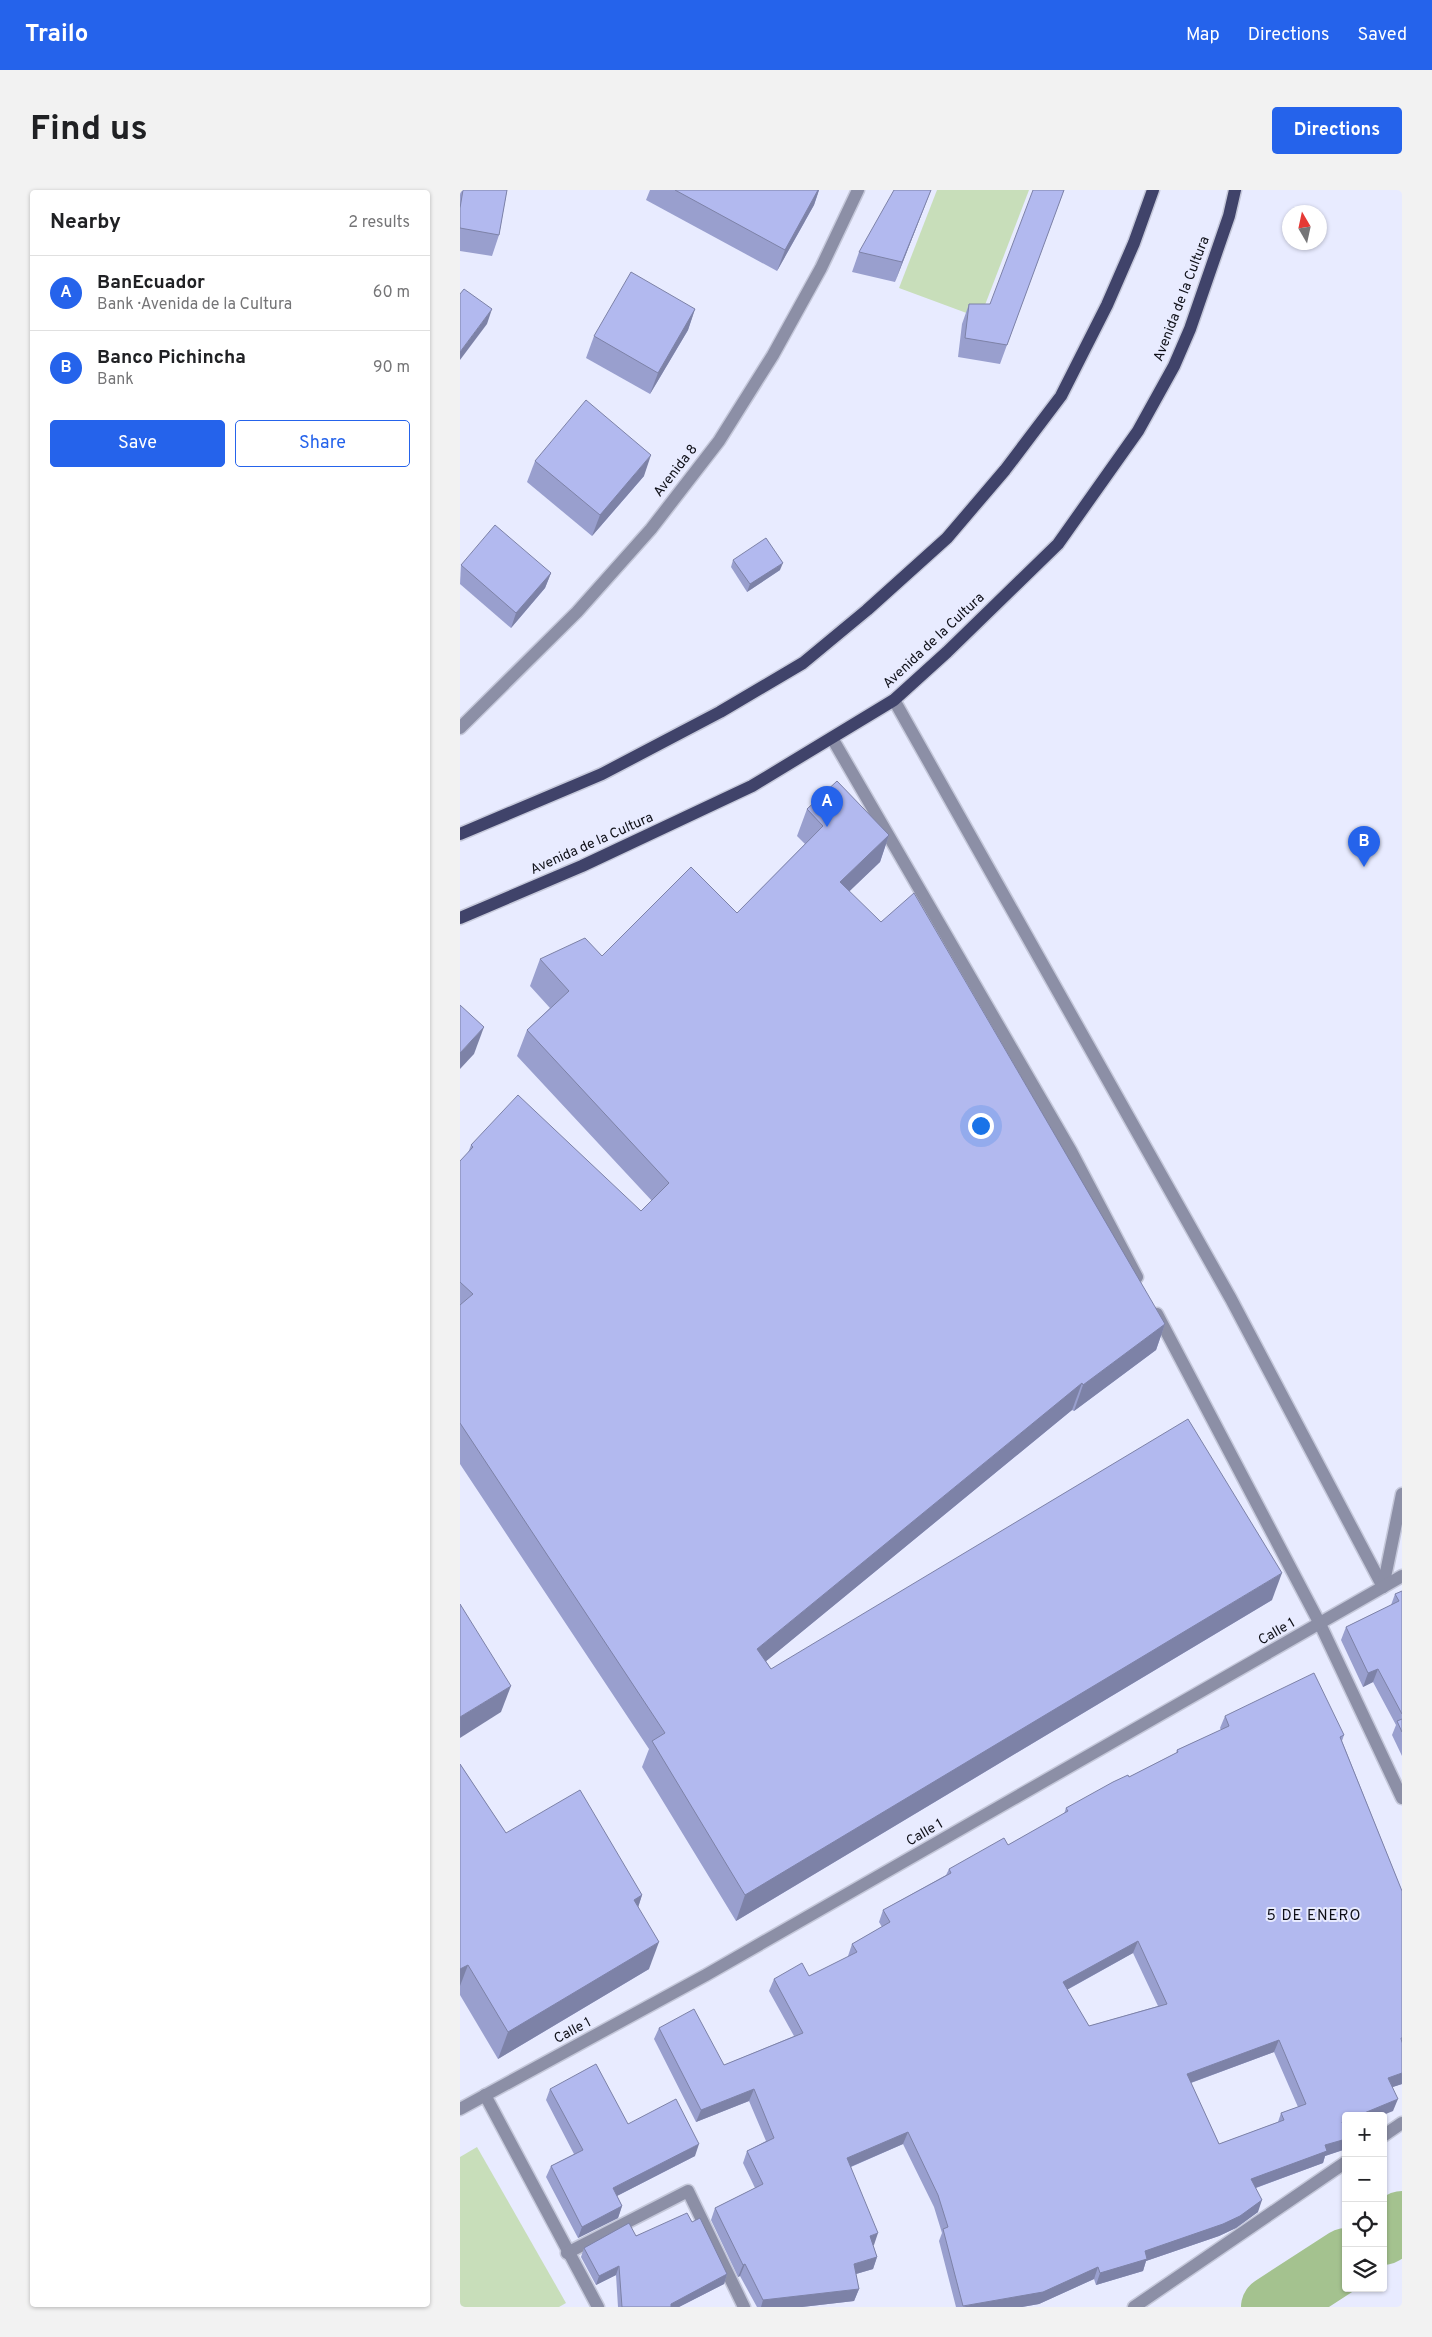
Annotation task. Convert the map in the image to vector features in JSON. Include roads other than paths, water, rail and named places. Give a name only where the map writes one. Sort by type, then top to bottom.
[{"type":"main road","points":[[460,834],[602,774],[720,712],[803,663],[867,610],[947,538],[1005,470],[1061,396],[1107,305],[1134,243],[1153,190]]},
{"type":"main road","name":"Avenida de la Cultura","points":[[460,918],[582,866],[752,786],[894,700],[1058,544],[1138,431],[1174,366],[1190,329],[1229,216],[1235,190]]},
{"type":"street","name":"Avenida 8","points":[[460,728],[577,612],[651,529],[719,440],[773,355],[820,268],[858,190]]},
{"type":"street","points":[[894,700],[1231,1299],[1383,1587]]},
{"type":"street","points":[[832,738],[1071,1151],[1320,1624],[1402,1798]]},
{"type":"street","points":[[1383,1587],[1402,1494]]},
{"type":"street","name":"Calle 1","points":[[460,2109],[706,1976],[1402,1576]]},
{"type":"street","points":[[485,2095],[567,2253],[598,2307]]},
{"type":"street","points":[[1387,2133],[1402,2123]]},
{"type":"street","points":[[1134,2307],[1342,2165]]},
{"type":"street","points":[[567,2253],[688,2190],[744,2307]]},
{"type":"waterway","points":[[1387,2231],[1402,2222]]},
{"type":"waterway","points":[[1272,2307],[1342,2262]]},
{"type":"place","name":"BanEcuador","points":[[827,827]]},
{"type":"place","name":"Banco Pichincha","points":[[1364,867]]},
{"type":"district","name":"5 DE ENERO","points":[[1314,1916]]}]
